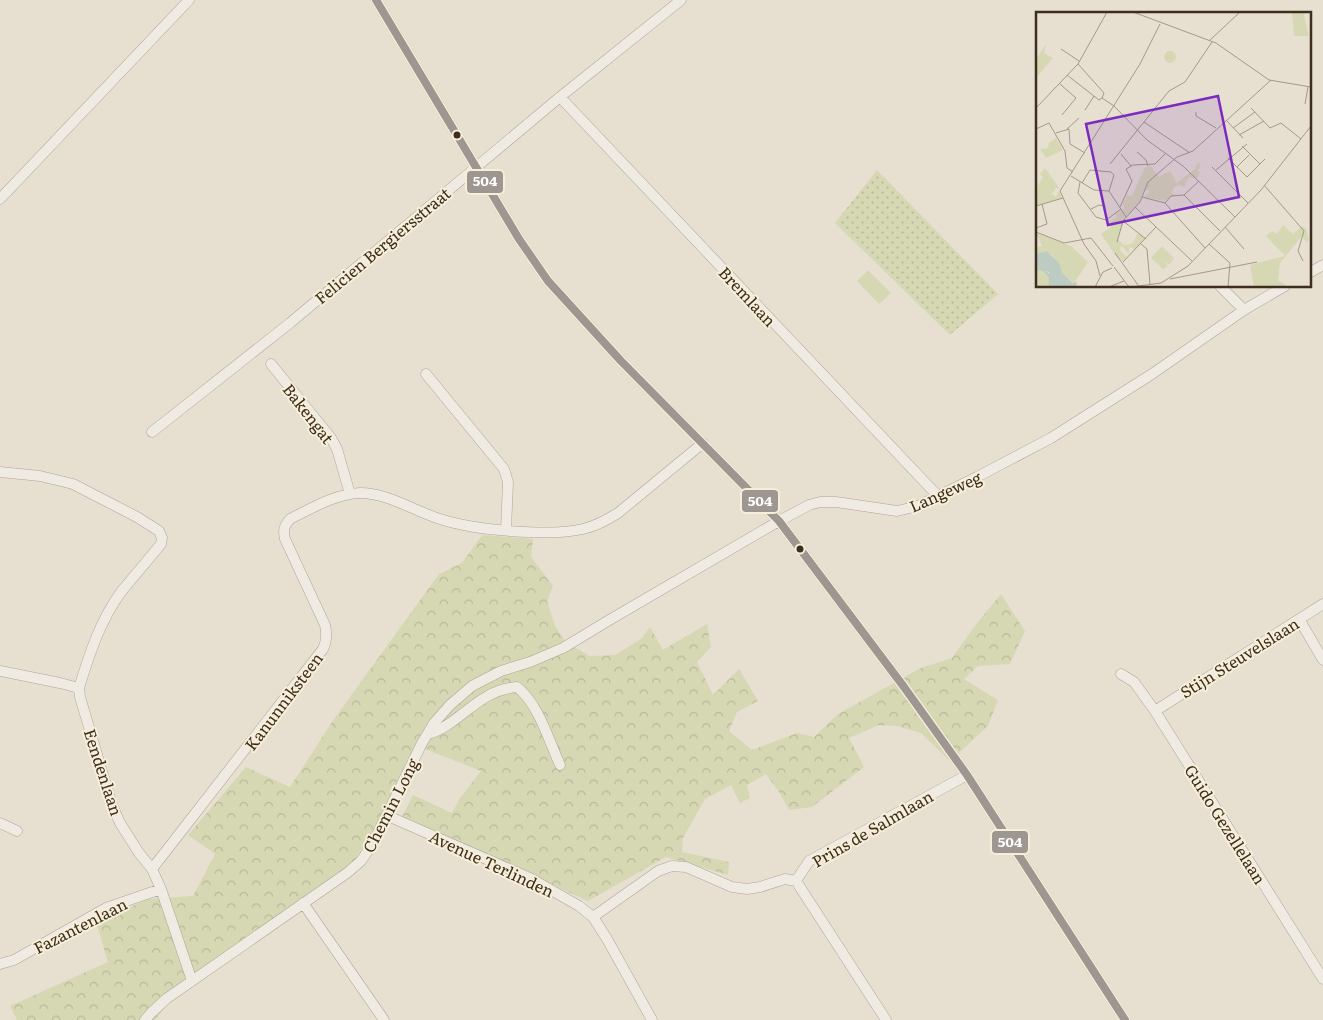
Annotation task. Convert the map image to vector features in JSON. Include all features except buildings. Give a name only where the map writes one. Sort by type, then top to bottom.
[{"type":"street","points":[[0,199],[189,0]]},
{"type":"street","points":[[376,0],[519,239],[548,281],[621,360],[779,521],[893,672],[967,775],[1125,1020]]},
{"type":"street","name":"Felicien Bergiersstraat","points":[[152,432],[290,323],[560,96],[681,0]]},
{"type":"street","name":"Bremlaan","points":[[560,96],[937,495]]},
{"type":"street","points":[[1310,272],[1323,266]]},
{"type":"street","points":[[1222,288],[1244,310]]},
{"type":"street","name":"Langeweg","points":[[586,634],[779,521],[809,506],[820,502],[836,502],[896,511],[918,506],[977,477],[1051,438],[1152,374],[1244,310],[1282,288]]},
{"type":"street","name":"Bakengat","points":[[271,364],[331,438],[337,449],[350,494]]},
{"type":"street","points":[[426,374],[504,469],[508,482],[506,530]]},
{"type":"street","name":"Kanunniksteen","points":[[152,868],[326,643],[325,625],[285,539],[283,531],[285,524],[290,519],[338,496],[362,493],[377,495],[440,519],[469,526],[506,530],[560,532],[583,529],[603,522],[618,513],[704,443]]},
{"type":"street","points":[[0,472],[40,476],[73,484],[137,517],[158,531],[162,538],[161,544],[120,594],[108,613],[87,661],[79,688],[0,671]]},
{"type":"street","name":"Stijn Steuvelslaan","points":[[1155,711],[1323,604]]},
{"type":"street","points":[[1299,620],[1323,660]]},
{"type":"street","name":"Chemin Long","points":[[151,1018],[192,981],[347,874],[361,861],[388,816],[422,742],[434,722],[450,704],[477,683],[501,671],[550,655],[586,634]]},
{"type":"street","name":"Guido Gezellelaan","points":[[1121,674],[1134,682],[1155,711],[1323,979]]},
{"type":"street","points":[[428,734],[439,731],[479,700],[517,687],[534,706],[560,765]]},
{"type":"street","name":"Eendenlaan","points":[[79,688],[112,805],[120,823],[152,868],[192,981]]},
{"type":"street","name":"Prins de Salmlaan","points":[[593,917],[658,871],[672,866],[686,867],[732,886],[747,888],[760,887],[785,879],[796,881],[809,861],[967,775]]},
{"type":"street","name":"Avenue Terlinden","points":[[388,816],[532,879],[563,896],[593,917]]},
{"type":"street","points":[[0,822],[17,831]]},
{"type":"street","points":[[796,881],[886,1020]]},
{"type":"street","name":"Fazantenlaan","points":[[0,964],[14,960],[106,908],[161,889]]},
{"type":"street","points":[[303,903],[384,1020]]},
{"type":"street","points":[[593,917],[652,1020]]},
{"type":"green space","points":[[877,170],[998,294],[950,335],[835,223]]},
{"type":"green space","points":[[868,270],[891,293],[879,304],[857,281]]},
{"type":"green space","points":[[482,535],[533,539],[531,557],[553,586],[547,601],[555,626],[565,641],[589,656],[615,655],[641,639],[650,627],[663,650],[707,624],[711,647],[697,662],[713,695],[739,669],[758,701],[737,712],[729,731],[752,750],[797,733],[814,737],[838,714],[921,668],[952,658],[1001,594],[1025,631],[1010,664],[978,666],[964,679],[998,700],[988,726],[950,761],[921,733],[897,726],[879,725],[849,738],[864,767],[812,807],[789,810],[766,774],[747,785],[750,798],[740,803],[731,785],[705,799],[683,838],[682,852],[729,862],[728,875],[666,857],[588,901],[402,817],[413,795],[452,813],[460,798],[481,771],[425,749],[355,860],[329,881],[186,981],[155,1020],[17,1020],[10,1006],[108,962],[96,922],[148,899],[193,896],[215,854],[188,835],[246,767],[290,787],[334,719],[439,574],[462,563]]},
{"type":"transit line","name":"504","points":[[376,0],[519,239],[548,281],[621,361],[779,521],[904,687],[967,775],[1125,1020]]}]
